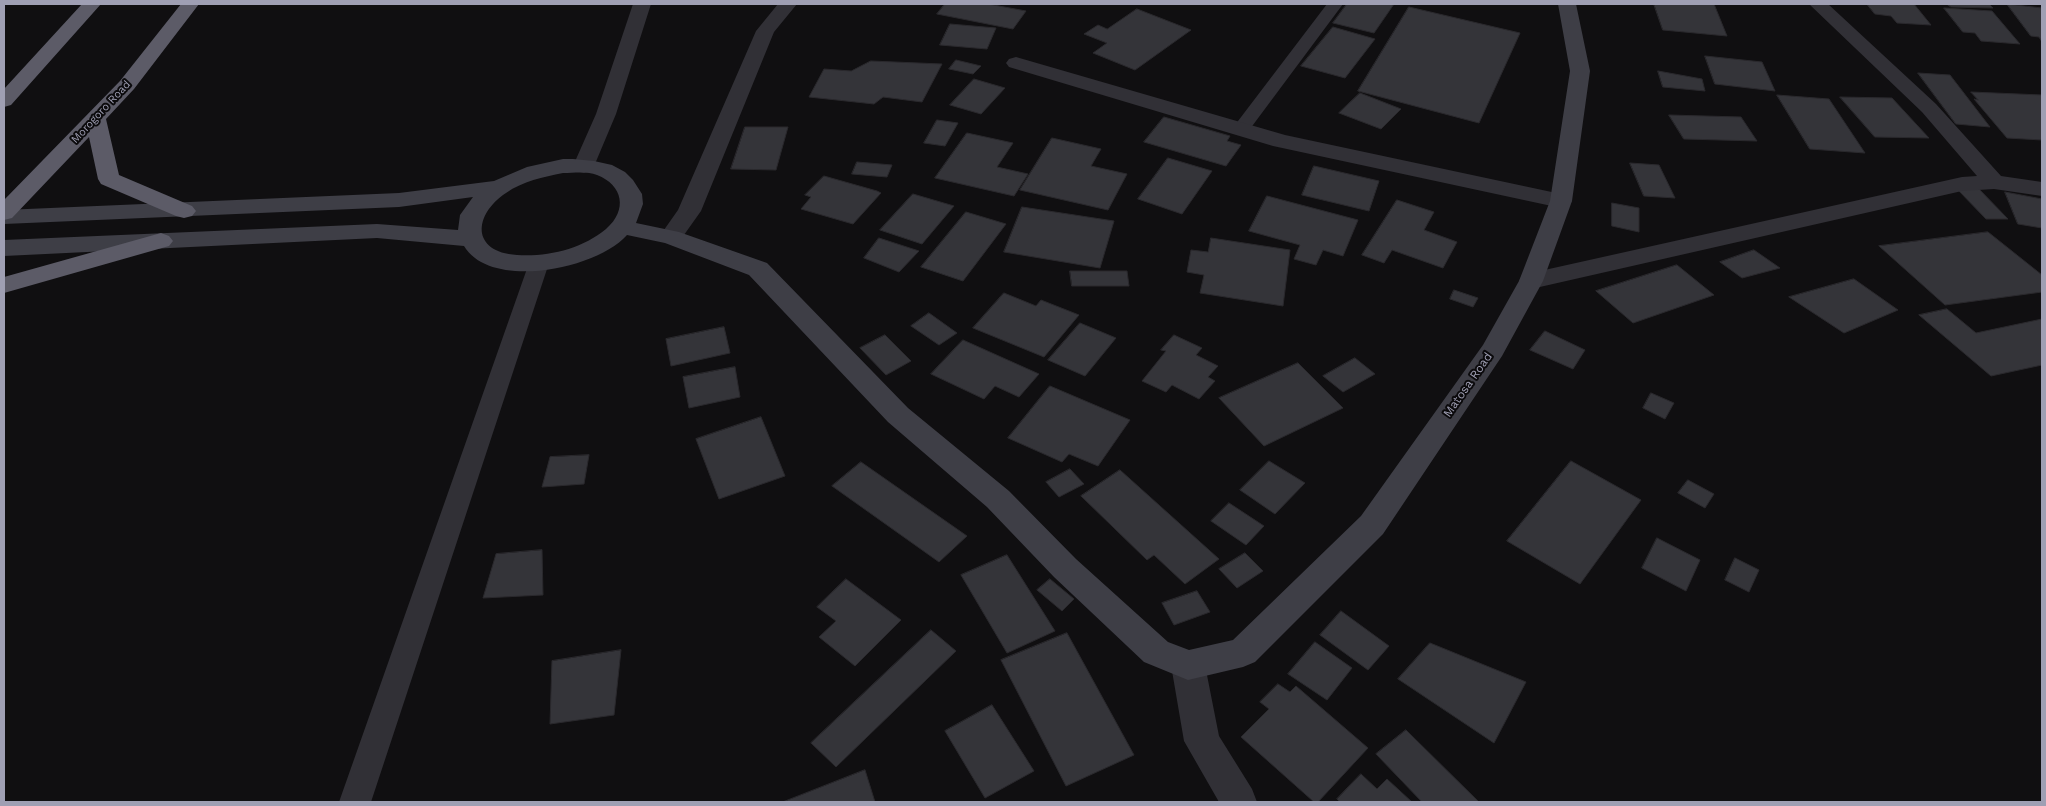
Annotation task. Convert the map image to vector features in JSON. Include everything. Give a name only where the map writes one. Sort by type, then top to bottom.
[{"type":"highway","points":[[4,101],[92,4]]},
{"type":"highway","name":"Morogoro Road","points":[[4,213],[127,85],[190,4]]},
{"type":"highway","points":[[94,119],[109,178],[184,211]]},
{"type":"highway","points":[[4,285],[161,241]]},
{"type":"street","points":[[584,166],[606,114],[642,4]]},
{"type":"street","points":[[671,237],[688,211],[764,32],[788,4]]},
{"type":"street","name":"Matosa Road","points":[[1188,665],[1243,652],[1372,525],[1493,350],[1531,281],[1561,201],[1580,71],[1568,4]]},
{"type":"street","points":[[1818,4],[1929,108],[1994,182]]},
{"type":"street","points":[[1016,62],[1281,141],[1561,201]]},
{"type":"street","points":[[563,166],[584,166],[603,170],[618,177],[628,187],[632,200],[630,213],[622,227],[606,240],[586,251],[564,259],[539,263],[515,263],[495,259],[479,250],[470,240],[468,226],[472,212],[483,199],[499,187],[518,177],[540,170],[563,166]]},
{"type":"street","points":[[1531,281],[1962,184],[1994,182],[2042,189]]},
{"type":"street","points":[[4,217],[184,211],[399,200],[499,187]]},
{"type":"street","points":[[622,227],[671,237],[758,269],[898,414],[998,499],[1066,568],[1156,652],[1188,665],[1202,741],[1239,802]]},
{"type":"street","points":[[4,248],[378,231],[470,240]]},
{"type":"lane","points":[[1241,129],[1335,4]]},
{"type":"lane","points":[[354,802],[539,263]]},
{"type":"building","points":[[945,4],[988,4],[1026,11],[1013,29],[937,14]]},
{"type":"building","points":[[1347,4],[1394,4],[1374,33],[1333,23]]},
{"type":"building","points":[[1654,4],[1714,4],[1727,36],[1663,30]]},
{"type":"building","points":[[1867,4],[1914,4],[1931,25],[1897,23],[1891,16],[1875,14]]},
{"type":"building","points":[[1947,4],[1989,4],[1993,8],[1951,7]]},
{"type":"building","points":[[2007,4],[2042,8],[2042,42],[2039,37],[2031,36]]},
{"type":"building","points":[[1409,7],[1520,33],[1479,123],[1358,91]]},
{"type":"building","points":[[1944,8],[1992,11],[2020,44],[1981,41],[1975,33],[1963,32]]},
{"type":"building","points":[[1137,9],[1191,30],[1135,70],[1093,53],[1107,43],[1084,34],[1098,25],[1107,29]]},
{"type":"building","points":[[950,24],[996,28],[987,49],[940,45]]},
{"type":"building","points":[[1333,27],[1375,39],[1345,78],[1301,66]]},
{"type":"building","points":[[1705,56],[1762,62],[1775,91],[1715,84]]},
{"type":"building","points":[[956,60],[981,66],[973,74],[949,69]]},
{"type":"building","points":[[871,61],[942,64],[922,102],[883,97],[874,104],[809,97],[824,69],[851,71]]},
{"type":"building","points":[[1658,71],[1702,79],[1705,91],[1663,87]]},
{"type":"building","points":[[1918,73],[1950,75],[1990,127],[1956,124]]},
{"type":"building","points":[[974,79],[1005,88],[981,114],[950,105]]},
{"type":"building","points":[[1971,92],[2042,95],[2042,140],[2007,138],[1974,99],[1978,100]]},
{"type":"building","points":[[1360,93],[1401,109],[1381,129],[1339,113]]},
{"type":"building","points":[[1777,95],[1829,99],[1865,153],[1810,149]]},
{"type":"building","points":[[1840,97],[1892,98],[1929,138],[1875,137]]},
{"type":"building","points":[[1669,115],[1741,117],[1757,141],[1684,139]]},
{"type":"building","points":[[1164,117],[1230,136],[1227,141],[1241,145],[1226,166],[1144,142]]},
{"type":"building","points":[[937,120],[958,123],[945,146],[924,143]]},
{"type":"building","points":[[745,127],[788,127],[776,170],[731,169]]},
{"type":"building","points":[[967,133],[1013,143],[997,167],[1028,174],[1014,196],[935,178]]},
{"type":"building","points":[[1052,138],[1101,149],[1091,166],[1127,174],[1108,210],[1020,190]]},
{"type":"building","points":[[1168,158],[1212,171],[1182,214],[1138,199]]},
{"type":"building","points":[[857,162],[892,165],[887,177],[852,174]]},
{"type":"building","points":[[1630,163],[1659,165],[1675,198],[1644,196]]},
{"type":"building","points":[[1314,166],[1379,181],[1369,211],[1302,195]]},
{"type":"building","points":[[824,176],[881,193],[853,224],[801,209],[811,197],[805,195]]},
{"type":"building","points":[[1978,188],[2008,219],[1986,219],[1957,189]]},
{"type":"building","points":[[2005,192],[2042,199],[2042,228],[2018,224]]},
{"type":"building","points":[[913,194],[954,206],[922,244],[880,230]]},
{"type":"building","points":[[1267,196],[1358,220],[1343,256],[1323,250],[1316,265],[1294,259],[1300,245],[1249,231]]},
{"type":"building","points":[[1397,200],[1434,212],[1424,230],[1457,242],[1443,268],[1392,250],[1384,263],[1362,255]]},
{"type":"building","points":[[1612,203],[1639,208],[1639,232],[1612,226]]},
{"type":"building","points":[[1022,207],[1114,221],[1100,268],[1004,252]]},
{"type":"building","points":[[966,212],[1006,224],[963,281],[921,267]]},
{"type":"building","points":[[1988,232],[2042,275],[2042,292],[1945,305],[1879,246]]},
{"type":"building","points":[[879,238],[919,251],[899,272],[864,258]]},
{"type":"building","points":[[1211,238],[1290,250],[1283,306],[1200,293],[1204,275],[1187,272],[1191,250],[1208,252]]},
{"type":"building","points":[[1754,250],[1780,268],[1742,278],[1720,262]]},
{"type":"building","points":[[1677,265],[1714,295],[1633,323],[1596,291]]},
{"type":"building","points":[[1070,271],[1127,271],[1129,286],[1072,286]]},
{"type":"building","points":[[1854,279],[1898,310],[1844,333],[1789,297]]},
{"type":"building","points":[[1454,290],[1478,298],[1473,307],[1450,299]]},
{"type":"building","points":[[1004,293],[1036,306],[1041,300],[1079,315],[1044,357],[973,328]]},
{"type":"building","points":[[1947,309],[1976,333],[2042,319],[2042,365],[1991,376],[1919,315]]},
{"type":"building","points":[[929,313],[957,333],[939,345],[911,326]]},
{"type":"building","points":[[1080,323],[1116,338],[1085,376],[1048,360]]},
{"type":"building","points":[[724,327],[730,353],[671,366],[666,339]]},
{"type":"building","points":[[1545,331],[1585,350],[1573,369],[1530,350]]},
{"type":"building","points":[[885,335],[911,361],[886,375],[860,348]]},
{"type":"building","points":[[1174,335],[1202,348],[1196,355],[1218,366],[1208,377],[1215,381],[1199,399],[1172,385],[1166,392],[1142,381],[1166,351],[1161,350]]},
{"type":"building","points":[[963,340],[1039,374],[1019,397],[995,386],[984,399],[931,374]]},
{"type":"building","points":[[1355,358],[1375,374],[1343,392],[1323,376]]},
{"type":"building","points":[[1298,363],[1343,408],[1264,446],[1219,398]]},
{"type":"building","points":[[735,367],[740,397],[689,408],[683,377]]},
{"type":"building","points":[[1050,386],[1130,420],[1098,466],[1069,454],[1062,462],[1008,438]]},
{"type":"building","points":[[1651,393],[1674,403],[1665,419],[1643,408]]},
{"type":"building","points":[[761,417],[785,476],[719,499],[696,439]]},
{"type":"building","points":[[589,455],[584,484],[542,487],[550,457]]},
{"type":"building","points":[[1269,461],[1305,483],[1275,514],[1240,490]]},
{"type":"building","points":[[1571,461],[1641,500],[1580,584],[1507,541]]},
{"type":"building","points":[[861,462],[967,536],[939,562],[832,486]]},
{"type":"building","points":[[1070,469],[1084,484],[1059,497],[1046,482]]},
{"type":"building","points":[[1120,470],[1219,559],[1185,584],[1154,555],[1147,560],[1081,496]]},
{"type":"building","points":[[1688,480],[1714,494],[1705,508],[1678,493]]},
{"type":"building","points":[[1229,503],[1264,526],[1246,545],[1211,521]]},
{"type":"building","points":[[1657,538],[1700,560],[1686,591],[1642,568]]},
{"type":"building","points":[[542,550],[543,595],[483,598],[496,554]]},
{"type":"building","points":[[1245,553],[1263,571],[1237,588],[1219,569]]},
{"type":"building","points":[[1007,555],[1055,631],[1007,653],[961,575]]},
{"type":"building","points":[[1735,558],[1759,570],[1749,592],[1725,580]]},
{"type":"building","points":[[846,579],[901,620],[855,666],[819,637],[836,621],[817,607]]},
{"type":"building","points":[[1050,579],[1074,599],[1062,611],[1037,590]]},
{"type":"building","points":[[1197,591],[1210,612],[1174,625],[1162,603]]},
{"type":"building","points":[[1341,611],[1389,646],[1368,670],[1320,635]]},
{"type":"building","points":[[931,630],[956,651],[836,767],[811,743]]},
{"type":"building","points":[[1067,633],[1134,755],[1066,786],[1001,660]]},
{"type":"building","points":[[1315,642],[1352,668],[1327,700],[1288,674]]},
{"type":"building","points":[[1430,643],[1526,682],[1494,743],[1398,679]]},
{"type":"building","points":[[621,650],[614,715],[550,724],[552,661]]},
{"type":"building","points":[[1278,684],[1290,692],[1296,686],[1368,748],[1318,802],[1314,802],[1241,737],[1269,709],[1260,702]]},
{"type":"building","points":[[992,705],[1034,771],[985,798],[945,731]]},
{"type":"building","points":[[1406,730],[1479,802],[1422,802],[1376,754]]},
{"type":"building","points":[[865,770],[875,802],[783,802]]},
{"type":"building","points":[[1361,774],[1377,789],[1387,779],[1412,802],[1340,802],[1337,799]]}]
